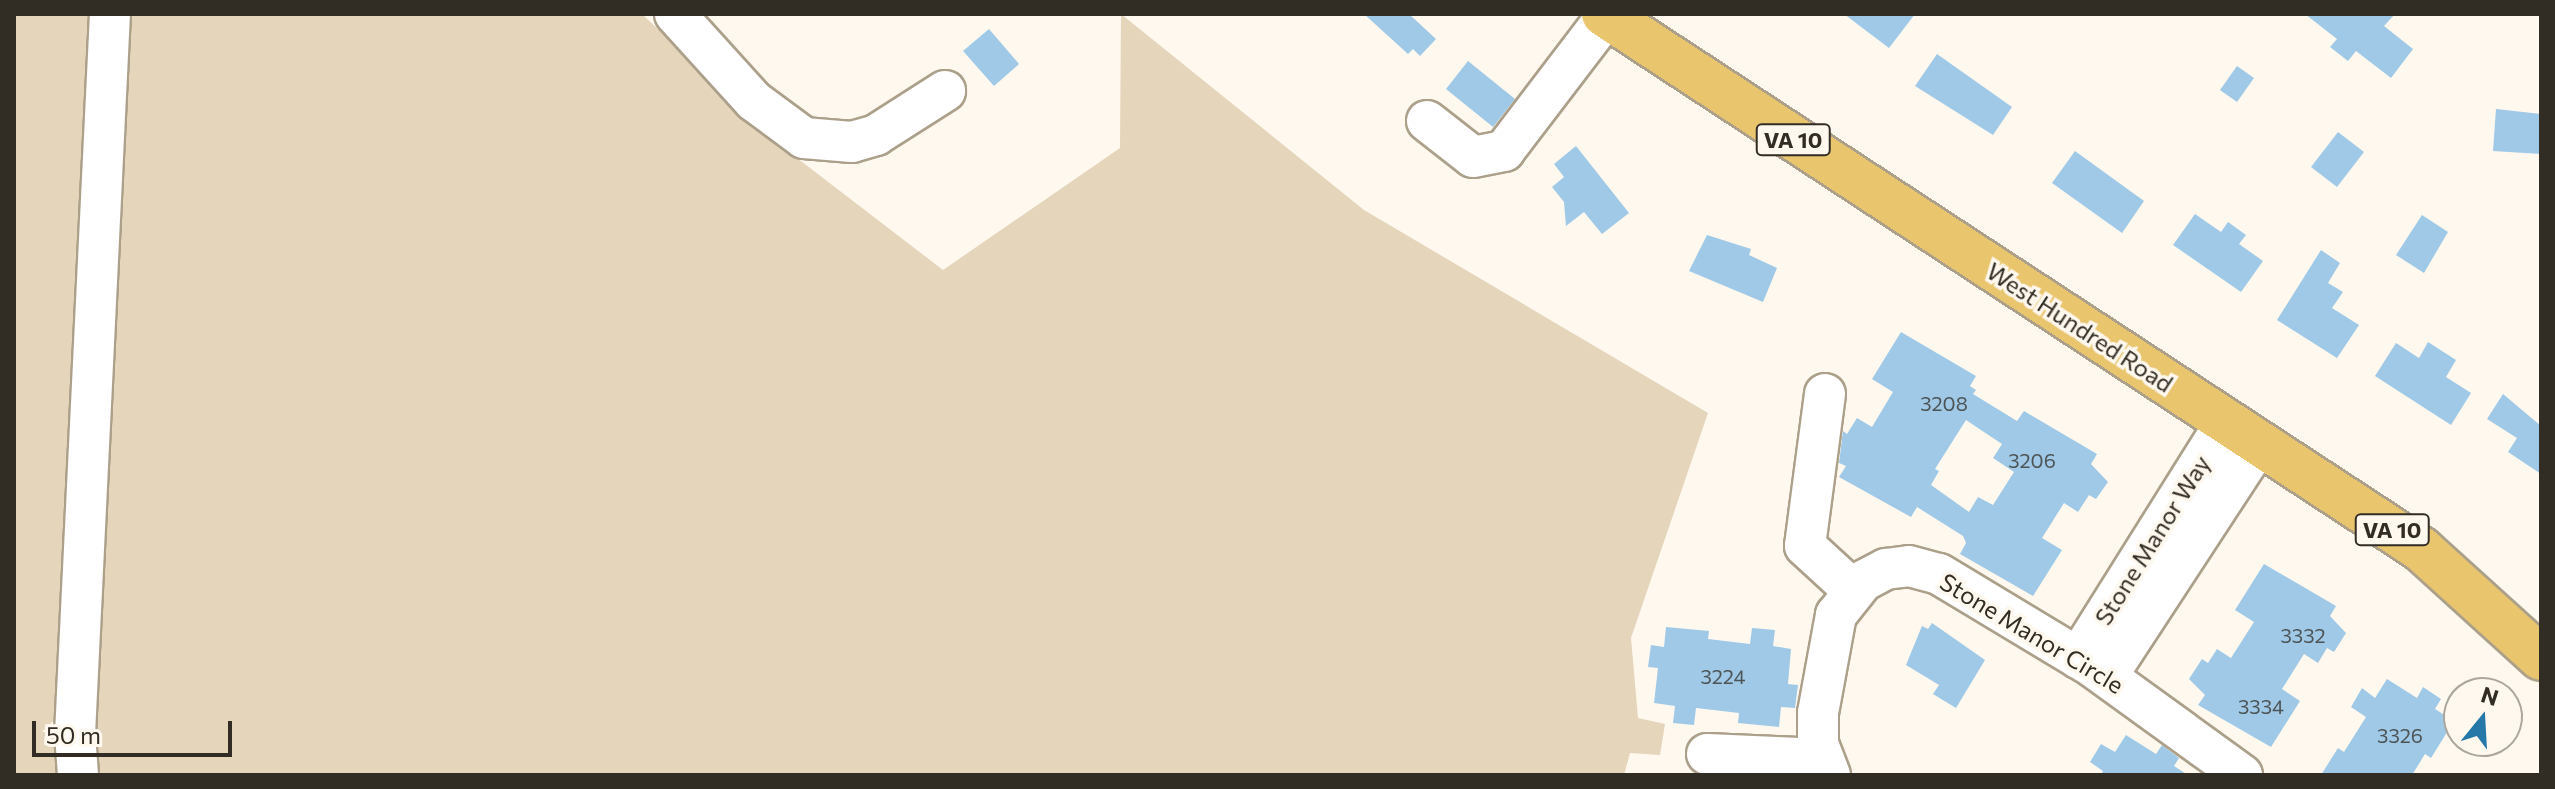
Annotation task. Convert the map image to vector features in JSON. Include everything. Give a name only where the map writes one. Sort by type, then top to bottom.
[{"type":"main road","name":"West Hundred Road","points":[[1606,15],[2421,549],[2541,658]]},
{"type":"street","points":[[78,775],[75,719],[110,14]]},
{"type":"street","points":[[675,14],[754,101],[804,138],[840,142],[876,135],[945,91]]},
{"type":"street","points":[[1427,121],[1473,157],[1504,151],[1606,15]]},
{"type":"street","points":[[1825,394],[1805,546],[1853,590]]},
{"type":"street","name":"Stone Manor Way","points":[[2092,667],[2243,433]]},
{"type":"street","name":"Stone Manor Circle","points":[[1826,767],[1818,713],[1836,615],[1853,590],[1886,569],[1917,567],[1939,574],[2092,667],[2234,772]]},
{"type":"street","points":[[1707,754],[1826,767]]},
{"type":"shaded area","points":[[14,14],[96,14],[63,775],[14,775]]},
{"type":"shaded area","points":[[122,14],[642,14],[780,145],[943,270],[1120,148],[1121,14],[1364,210],[1708,413],[1631,638],[1638,718],[1665,724],[1660,755],[1630,753],[1624,775],[94,775],[89,673]]},
{"type":"building","points":[[1364,14],[1409,14],[1436,39],[1420,56],[1413,49],[1408,54]]},
{"type":"building","points":[[1844,14],[1915,14],[1889,48]]},
{"type":"building","points":[[2305,14],[2395,14],[2384,26],[2413,49],[2391,78],[2356,51],[2348,61],[2330,47],[2337,39]]},
{"type":"building","points":[[989,29],[1019,64],[994,86],[963,51]]},
{"type":"building","points":[[1937,54],[2012,107],[1993,135],[1915,86]]},
{"type":"building","points":[[1468,61],[1515,99],[1493,127],[1446,89]]},
{"type":"building","points":[[2237,66],[2254,78],[2237,102],[2220,90]]},
{"type":"building","points":[[2496,109],[2541,114],[2541,154],[2493,151]]},
{"type":"building","points":[[2338,132],[2364,152],[2337,187],[2311,167]]},
{"type":"building","points":[[1576,146],[1629,213],[1602,234],[1584,212],[1566,226],[1564,202],[1552,187],[1564,177],[1554,164]]},
{"type":"building","points":[[2075,151],[2144,201],[2122,233],[2052,183]]},
{"type":"building","points":[[2195,214],[2221,232],[2228,222],[2246,235],[2239,244],[2263,261],[2241,292],[2173,245]]},
{"type":"building","points":[[2422,215],[2448,232],[2424,273],[2396,255]]},
{"type":"building","points":[[1707,235],[1751,249],[1749,255],[1777,268],[1763,302],[1689,271]]},
{"type":"building","points":[[2321,250],[2340,263],[2328,283],[2343,292],[2332,308],[2359,325],[2337,358],[2277,320]]},
{"type":"building","points":[[1901,332],[1976,376],[1970,386],[1976,390],[1973,394],[2017,421],[2024,411],[2097,454],[2091,464],[2108,482],[2096,499],[2089,495],[2078,512],[2064,503],[2042,538],[2062,550],[2033,596],[1960,554],[1966,543],[1963,536],[1917,507],[1911,517],[1839,477],[1846,466],[1839,463],[1843,431],[1847,434],[1857,418],[1872,427],[1893,392],[1872,379]],"holes":[[[1966,420],[2002,444],[1993,458],[2014,472],[1993,505],[1978,497],[1969,512],[1931,485],[1939,471],[1935,469]]]},
{"type":"building","points":[[2428,342],[2456,360],[2446,377],[2471,393],[2451,425],[2375,376],[2396,343],[2419,358]]},
{"type":"building","points":[[2503,394],[2541,426],[2541,474],[2508,452],[2517,438],[2487,419]]},
{"type":"building","points":[[2264,564],[2336,606],[2330,616],[2346,633],[2334,652],[2327,648],[2318,663],[2304,654],[2282,689],[2300,701],[2271,747],[2198,705],[2205,695],[2189,679],[2202,659],[2208,663],[2217,649],[2231,658],[2254,622],[2235,610]]},
{"type":"building","points":[[1932,623],[1985,660],[1956,708],[1933,694],[1939,685],[1906,665],[1922,626],[1928,629]]},
{"type":"building","points":[[1666,627],[1709,631],[1708,639],[1750,644],[1752,628],[1775,630],[1773,646],[1791,649],[1788,684],[1798,685],[1795,708],[1781,707],[1779,727],[1738,723],[1739,713],[1696,708],[1694,725],[1673,723],[1675,706],[1654,703],[1658,668],[1648,667],[1651,645],[1664,647]]},
{"type":"building","points":[[2387,679],[2417,698],[2423,687],[2441,699],[2435,709],[2443,714],[2443,739],[2431,758],[2425,754],[2412,775],[2321,775],[2338,748],[2344,752],[2366,717],[2351,707],[2362,688],[2375,698]]},
{"type":"building","points":[[2126,735],[2156,754],[2162,745],[2179,758],[2174,766],[2188,775],[2101,775],[2103,771],[2090,762],[2101,744],[2115,752]]}]
